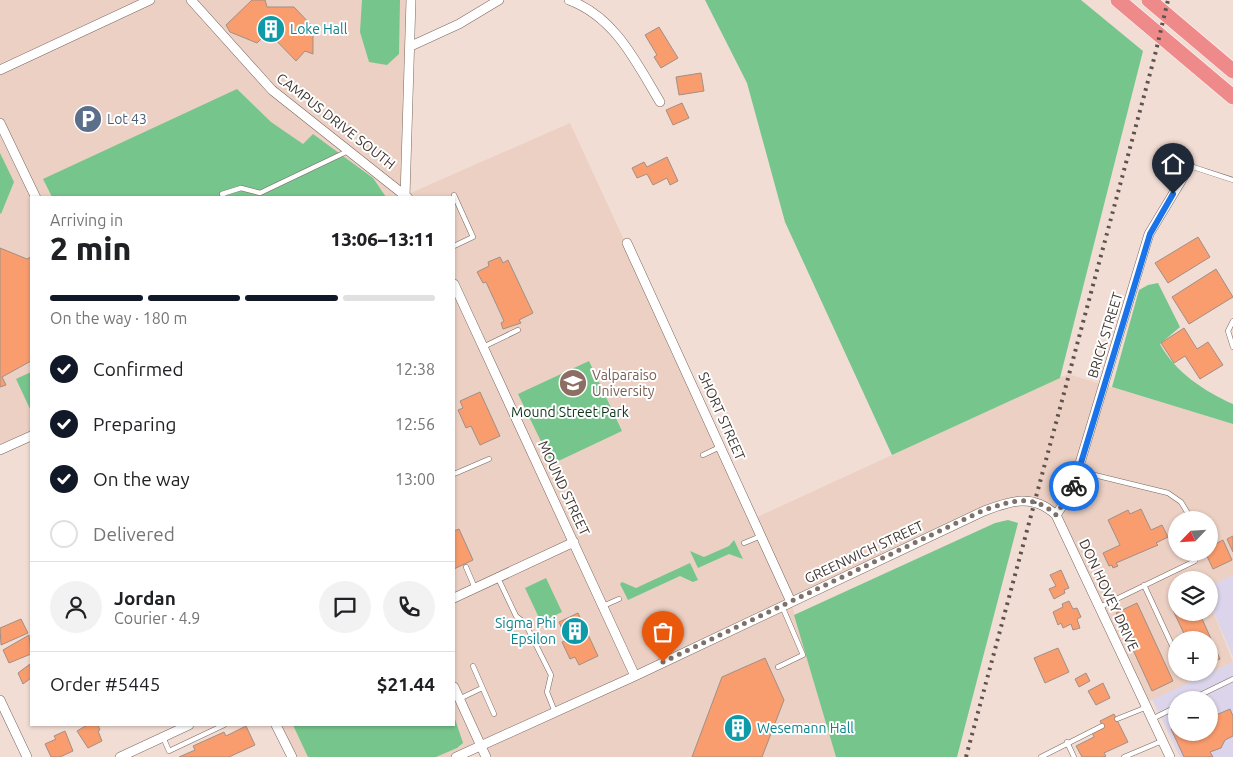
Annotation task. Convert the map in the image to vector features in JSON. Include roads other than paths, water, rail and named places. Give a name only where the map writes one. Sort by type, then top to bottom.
[{"type":"highway","points":[[1118,0],[1233,97]]},
{"type":"highway","points":[[1149,0],[1233,71]]},
{"type":"street","points":[[0,70],[150,0]]},
{"type":"street","name":"CAMPUS DRIVE SOUTH","points":[[191,0],[272,90],[303,117],[349,150],[405,196]]},
{"type":"street","points":[[406,196],[411,0]]},
{"type":"street","points":[[411,46],[458,24],[499,0]]},
{"type":"street","points":[[569,0],[602,18],[626,44],[660,102]]},
{"type":"street","points":[[0,123],[35,196]]},
{"type":"street","name":"BRICK STREET","points":[[1056,515],[1071,493],[1150,234],[1190,166]]},
{"type":"street","name":"SHORT STREET","points":[[627,243],[761,536],[786,604]]},
{"type":"street","name":"MOUND STREET","points":[[455,286],[634,676]]},
{"type":"street","points":[[0,450],[30,436]]},
{"type":"street","name":"GREENWICH STREET","points":[[456,757],[634,676],[984,510],[1012,500],[1033,503],[1048,508],[1056,515]]},
{"type":"street","name":"DON HOVEY DRIVE","points":[[1056,515],[1170,757]]},
{"type":"street","points":[[455,598],[574,542]]},
{"type":"street","points":[[455,689],[486,757]]},
{"type":"street","points":[[0,700],[27,757]]},
{"type":"street","points":[[120,757],[163,737],[171,729],[185,726]]},
{"type":"street","points":[[276,726],[292,757]]},
{"type":"lane","points":[[223,196],[222,194],[241,188],[260,193],[349,150]]},
{"type":"lane","points":[[1190,166],[1233,180]]},
{"type":"lane","points":[[455,197],[474,237],[455,246]]},
{"type":"lane","points":[[1233,321],[1228,331],[1233,347]]},
{"type":"lane","points":[[483,346],[518,330]]},
{"type":"lane","points":[[703,455],[721,447]]},
{"type":"lane","points":[[455,474],[489,459]]},
{"type":"lane","points":[[1078,471],[1168,493],[1181,502],[1186,511]]},
{"type":"lane","points":[[744,543],[761,536]]},
{"type":"lane","points":[[1100,607],[1195,561]]},
{"type":"lane","points":[[466,568],[475,588]]},
{"type":"lane","points":[[498,578],[516,616],[525,622],[551,675],[547,692],[555,712]]},
{"type":"lane","points":[[1144,586],[1168,637]]},
{"type":"lane","points":[[603,606],[619,598]]},
{"type":"lane","points":[[778,667],[804,655],[786,604]]},
{"type":"lane","points":[[473,666],[494,714]]},
{"type":"lane","points":[[1208,691],[1233,679]]},
{"type":"lane","points":[[459,698],[482,688]]},
{"type":"lane","points":[[1117,719],[1147,707]]},
{"type":"lane","points":[[1152,718],[1168,711]]},
{"type":"lane","points":[[163,737],[169,751],[222,726]]},
{"type":"lane","points":[[1041,757],[1067,742],[1102,726]]},
{"type":"lane","points":[[1124,757],[1163,741]]},
{"type":"lane","points":[[1067,742],[1074,757]]},
{"type":"railway","points":[[966,757],[1155,55],[1168,0]]},
{"type":"place","name":"Loke Hall","points":[[271,29]]},
{"type":"place","name":"Lot 43","points":[[88,119]]},
{"type":"place","name":"Valparaiso University","points":[[573,383]]},
{"type":"place","name":"Sigma Phi Epsilon","points":[[575,631]]},
{"type":"place","name":"Wesemann Hall","points":[[738,728]]},
{"type":"park label","name":"Mound Street Park","points":[[570,412]]}]
